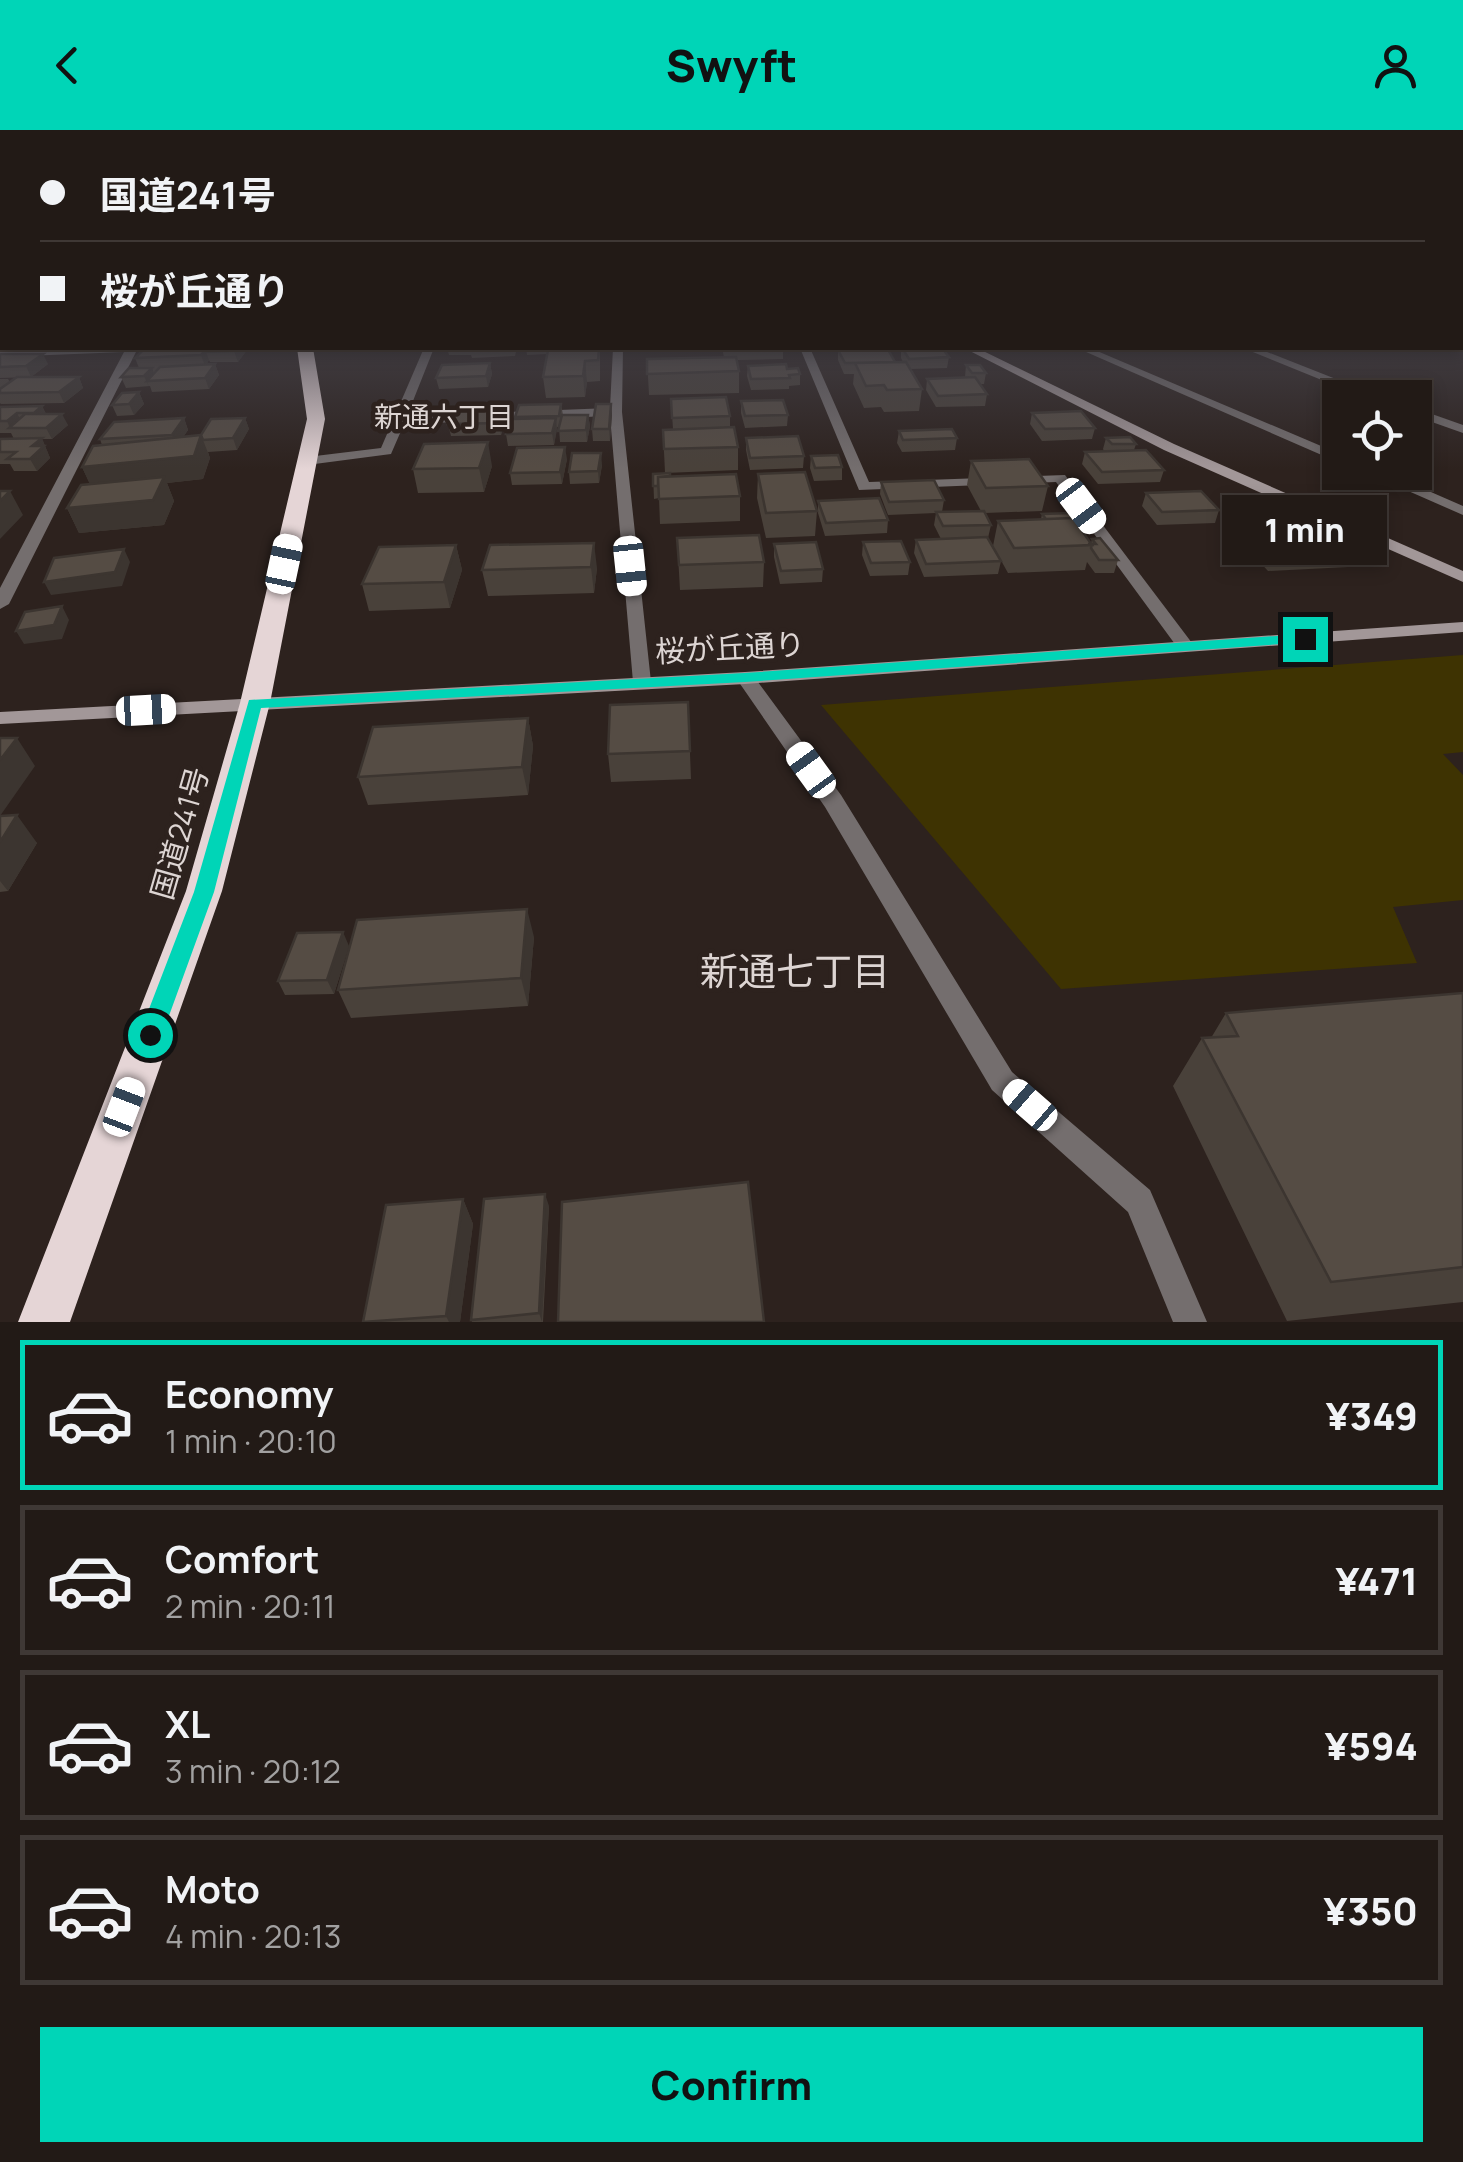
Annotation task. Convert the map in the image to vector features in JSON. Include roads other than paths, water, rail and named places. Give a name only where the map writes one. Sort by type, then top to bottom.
[{"type":"highway","name":"国道241号","points":[[44,1322],[204,892],[255,703],[316,420],[306,358]]},
{"type":"street","points":[[0,604],[127,358]]},
{"type":"street","points":[[307,461],[386,451],[426,358]]},
{"type":"street","points":[[618,358],[616,412],[642,682]]},
{"type":"street","points":[[810,358],[864,487],[1060,478],[1186,647]]},
{"type":"street","points":[[988,358],[1169,447],[1463,578]]},
{"type":"street","points":[[1104,358],[1322,451]]},
{"type":"street","points":[[1273,358],[1331,380]]},
{"type":"street","points":[[397,420],[616,412]]},
{"type":"street","points":[[1432,418],[1463,428]]},
{"type":"street","points":[[1414,490],[1463,511]]},
{"type":"street","name":"桜が丘通り","points":[[0,718],[745,678],[1463,627]]},
{"type":"street","points":[[745,678],[832,801],[1002,1082],[1139,1201],[1190,1322]]},
{"type":"district","name":"新通六丁目","points":[[444,416]]},
{"type":"district","name":"新通七丁目","points":[[795,970]]}]
